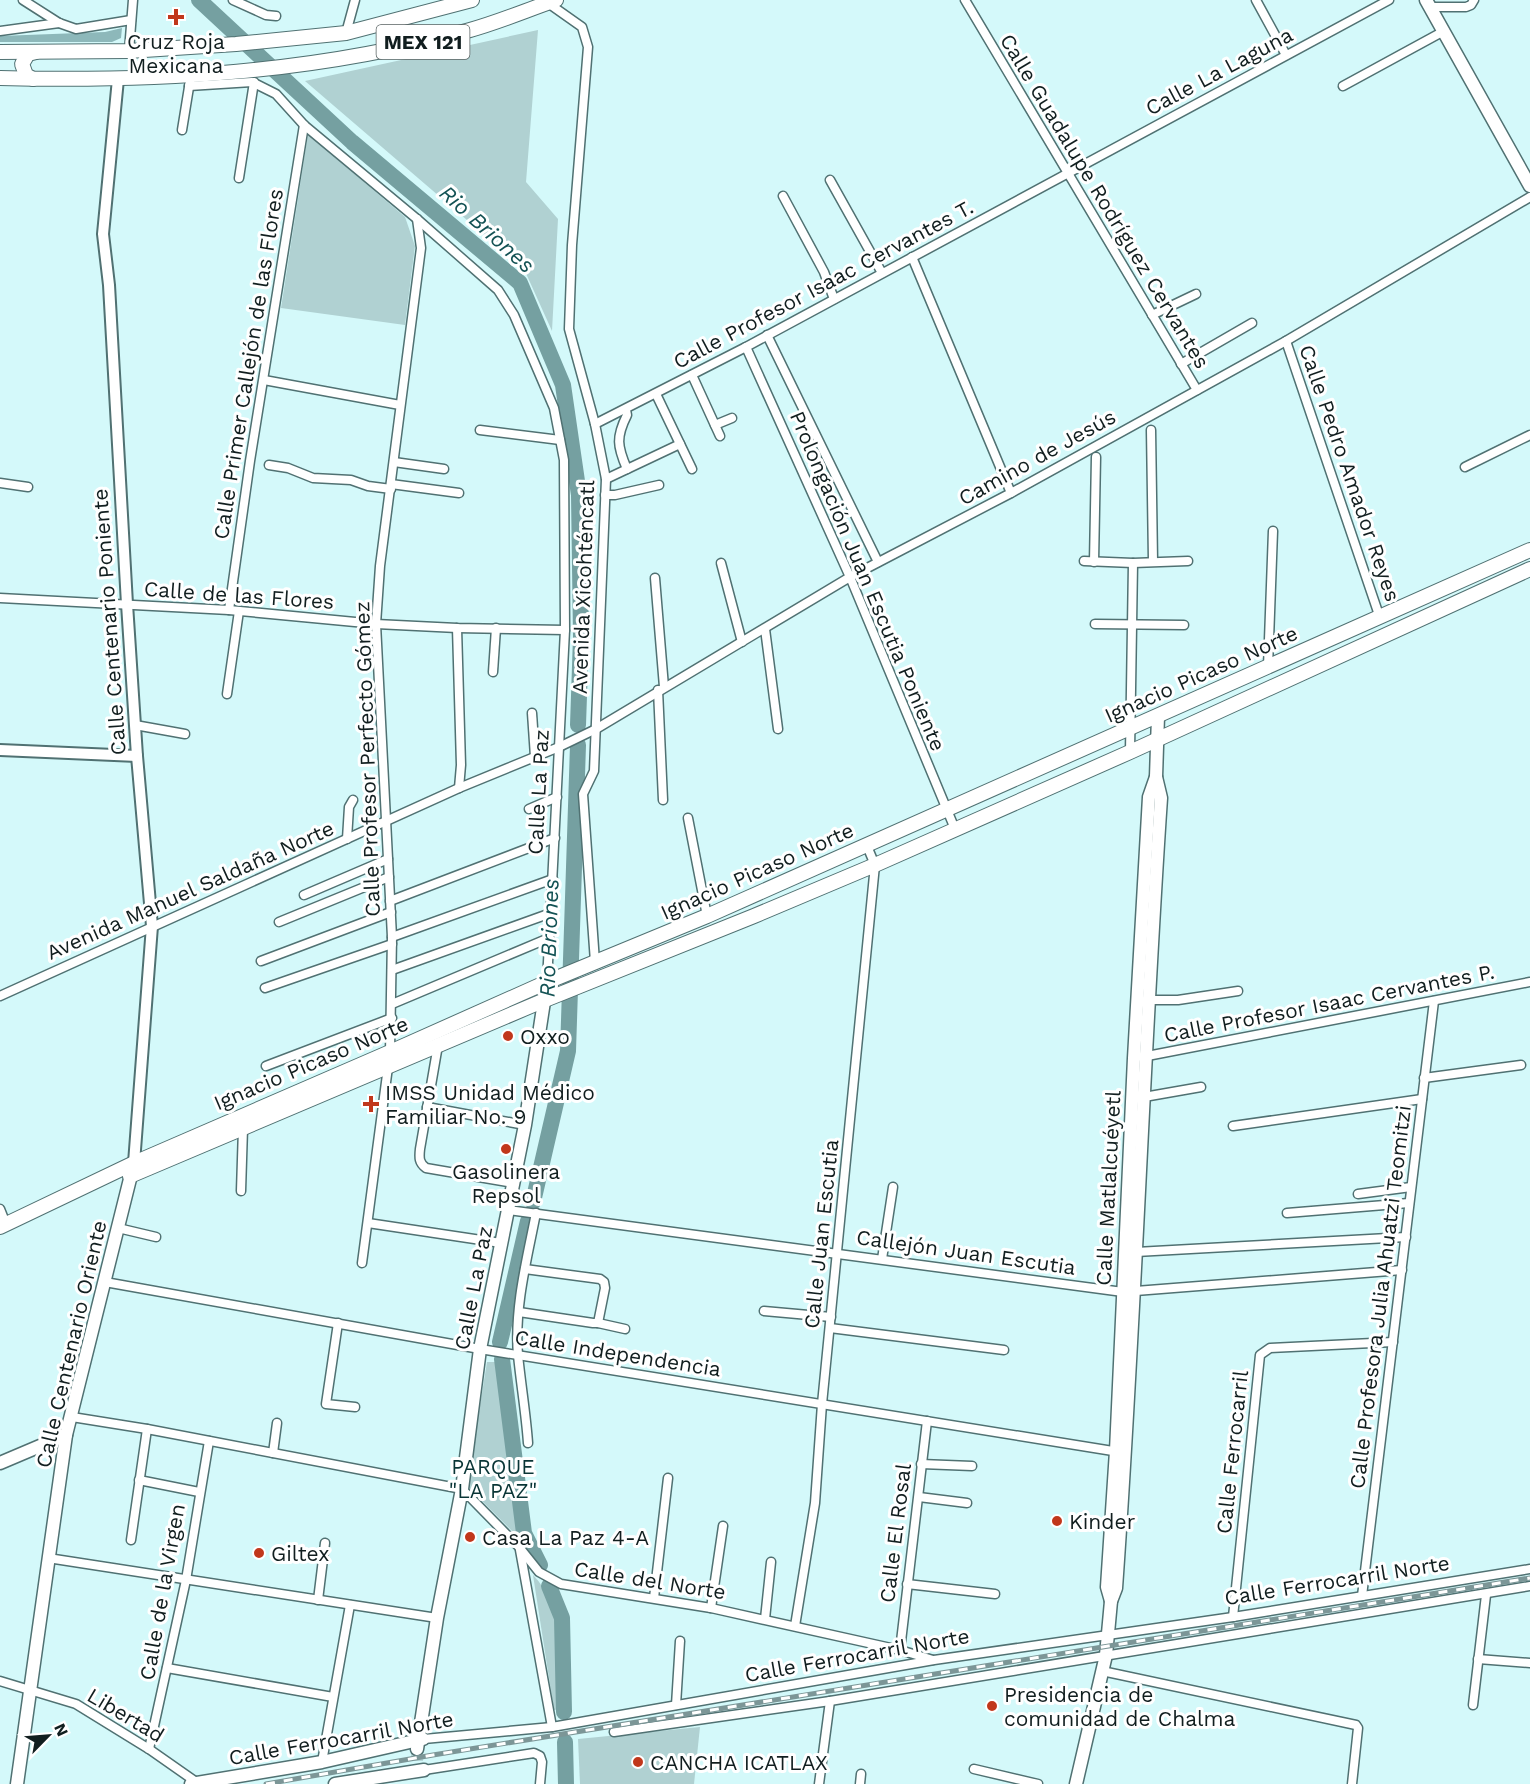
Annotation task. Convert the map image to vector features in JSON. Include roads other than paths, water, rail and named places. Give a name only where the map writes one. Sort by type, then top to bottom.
[{"type":"main road","name":"MEX 121","points":[[0,52],[129,51],[236,45],[346,33],[472,0]]},
{"type":"main road","name":"MEX 121","points":[[0,78],[190,80],[253,76],[286,66],[400,47],[471,30],[552,1]]},
{"type":"main road","points":[[1428,4],[1530,186]]},
{"type":"main road","points":[[33,79],[26,75],[22,64],[28,54],[36,52]]},
{"type":"main road","name":"Ignacio Picaso Norte","points":[[132,1169],[243,1128],[547,982],[707,916],[867,846],[1530,550]]},
{"type":"main road","name":"Ignacio Picaso Norte","points":[[3,1226],[389,1059],[438,1045],[875,865],[1131,752],[1530,569]]},
{"type":"main road","name":"Calle Matlalcuéyetl","points":[[1128,1291],[1136,1252],[1144,1097],[1140,1057],[1150,1000],[1151,938],[1161,798],[1156,777],[1158,716]]},
{"type":"main road","name":"Calle Matlalcuéyetl","points":[[1076,1784],[1106,1655],[1111,1601],[1116,1588],[1140,1057],[1149,797],[1156,777]]},
{"type":"main road","name":"Calle La Paz","points":[[421,1741],[437,1618],[462,1489],[480,1349],[525,1125],[547,982]]},
{"type":"main road","name":"Calle Centenario Oriente","points":[[17,1784],[66,1435],[132,1169]]},
{"type":"main road","points":[[0,1463],[66,1435]]},
{"type":"main road","name":"Calle Ferrocarril Norte","points":[[196,1784],[322,1762],[421,1741]]},
{"type":"main road","points":[[335,1784],[421,1773]]},
{"type":"street","points":[[23,0],[59,23],[76,29],[131,20]]},
{"type":"street","points":[[129,51],[133,0]]},
{"type":"street","points":[[233,0],[266,15],[276,16]]},
{"type":"street","points":[[346,33],[355,0]]},
{"type":"street","name":"Calle Guadalupe Rodríguez Cervantes","points":[[965,0],[1197,390]]},
{"type":"street","points":[[1256,0],[1286,55]]},
{"type":"street","name":"Calle La Laguna","points":[[1067,173],[1389,0]]},
{"type":"street","name":"Avenida Xicohténcatl","points":[[552,1],[582,27],[588,47],[572,245],[569,329],[595,424],[606,478],[594,771],[583,794],[590,964]]},
{"type":"street","points":[[1428,4],[1466,7],[1473,3]]},
{"type":"street","points":[[0,30],[59,23]]},
{"type":"street","points":[[1343,86],[1444,31]]},
{"type":"street","points":[[239,178],[253,76]]},
{"type":"street","name":"Calle La Paz","points":[[253,76],[276,94],[304,125],[498,290],[514,315],[554,408],[564,460],[564,630],[547,982]]},
{"type":"street","name":"Calle Centenario Poniente","points":[[118,79],[103,234],[109,285],[137,756],[152,926],[132,1169]]},
{"type":"street","points":[[182,130],[190,80]]},
{"type":"street","name":"Calle Primer Callejón de las Flores","points":[[229,610],[250,461],[304,125]]},
{"type":"street","name":"Calle Profesor Isaac Cervantes T.","points":[[595,424],[746,347],[1067,173]]},
{"type":"street","points":[[830,180],[882,273]]},
{"type":"street","points":[[783,196],[824,272],[834,299]]},
{"type":"street","name":"Camino de Jesús","points":[[560,747],[596,729],[850,577],[1011,493],[1286,341],[1530,197]]},
{"type":"street","name":"Calle Profesor Perfecto Gómez","points":[[362,1263],[389,1059],[392,1018],[391,912],[376,624],[380,566],[421,248],[417,219]]},
{"type":"street","points":[[912,257],[1011,493]]},
{"type":"street","points":[[1152,315],[1196,294]]},
{"type":"street","points":[[1181,363],[1252,323]]},
{"type":"street","points":[[767,335],[878,562]]},
{"type":"street","name":"Calle Pedro Amador Reyes","points":[[1286,341],[1380,618]]},
{"type":"street","name":"Prolongación Juan Escutia Poniente","points":[[746,347],[850,577],[955,829]]},
{"type":"street","points":[[692,375],[720,436]]},
{"type":"street","points":[[264,380],[400,405]]},
{"type":"street","points":[[656,394],[692,469]]},
{"type":"street","points":[[626,410],[627,415],[619,430],[618,441],[627,469]]},
{"type":"street","points":[[715,425],[732,418]]},
{"type":"street","points":[[480,430],[560,440]]},
{"type":"street","points":[[1151,430],[1153,561]]},
{"type":"street","points":[[1464,467],[1530,435]]},
{"type":"street","points":[[606,478],[680,444]]},
{"type":"street","points":[[1096,457],[1089,562],[1188,561]]},
{"type":"street","points":[[394,462],[444,469]]},
{"type":"street","points":[[269,465],[288,468],[313,478],[351,480],[368,486],[459,493]]},
{"type":"street","points":[[0,483],[28,487]]},
{"type":"street","points":[[605,495],[615,495],[659,485]]},
{"type":"street","points":[[1268,667],[1273,531]]},
{"type":"street","points":[[720,562],[742,642]]},
{"type":"street","points":[[1131,752],[1133,563]]},
{"type":"street","points":[[655,578],[661,689],[663,800]]},
{"type":"street","name":"Calle de las Flores","points":[[0,598],[229,610],[376,624],[564,630]]},
{"type":"street","points":[[227,694],[238,611]]},
{"type":"street","points":[[1095,624],[1184,625]]},
{"type":"street","points":[[493,672],[496,627]]},
{"type":"street","points":[[458,628],[461,765],[459,788]]},
{"type":"street","points":[[765,629],[778,729]]},
{"type":"street","points":[[532,713],[535,757]]},
{"type":"street","points":[[135,725],[185,734]]},
{"type":"street","name":"Avenida Manuel Saldaña Norte","points":[[0,996],[459,788],[560,747]]},
{"type":"street","points":[[0,750],[137,756]]},
{"type":"street","points":[[529,809],[557,797]]},
{"type":"street","points":[[347,839],[350,807],[353,801]]},
{"type":"street","points":[[688,818],[707,916]]},
{"type":"street","points":[[390,901],[555,838]]},
{"type":"street","name":"Calle Juan Escutia","points":[[795,1626],[815,1503],[822,1404],[875,865],[867,846]]},
{"type":"street","points":[[304,895],[388,859]]},
{"type":"street","points":[[279,922],[389,877]]},
{"type":"street","points":[[265,988],[553,879]]},
{"type":"street","points":[[261,961],[391,912]]},
{"type":"street","points":[[392,970],[551,913]]},
{"type":"street","points":[[392,1005],[549,938]]},
{"type":"street","name":"Calle Profesor Isaac Cervantes P.","points":[[1140,1057],[1530,982]]},
{"type":"street","points":[[1150,1000],[1178,1000],[1238,991]]},
{"type":"street","name":"Calle Profesora Julia Ahuatzi Teomitzi","points":[[1362,1596],[1434,1001]]},
{"type":"street","points":[[266,1066],[392,1018]]},
{"type":"street","points":[[438,1045],[420,1149],[419,1159],[422,1165],[426,1168],[514,1183]]},
{"type":"street","points":[[1424,1078],[1521,1065]]},
{"type":"street","points":[[1144,1097],[1201,1087]]},
{"type":"street","points":[[1233,1126],[1422,1099]]},
{"type":"street","points":[[427,1107],[525,1125]]},
{"type":"street","points":[[241,1191],[243,1128]]},
{"type":"street","points":[[882,1259],[893,1187]]},
{"type":"street","points":[[1358,1194],[1411,1187]]},
{"type":"street","points":[[1287,1213],[1409,1203]]},
{"type":"street","points":[[0,1209],[3,1226]]},
{"type":"street","name":"Callejón Juan Escutia","points":[[508,1210],[1128,1291],[1402,1270]]},
{"type":"street","points":[[528,1443],[518,1354],[519,1312],[536,1213]]},
{"type":"street","points":[[368,1223],[501,1244]]},
{"type":"street","points":[[118,1228],[156,1237]]},
{"type":"street","points":[[1136,1252],[1406,1237]]},
{"type":"street","points":[[525,1269],[600,1279],[604,1282],[605,1288],[598,1323]]},
{"type":"street","name":"Calle Independencia","points":[[105,1282],[480,1349],[1121,1452]]},
{"type":"street","points":[[764,1311],[831,1317]]},
{"type":"street","points":[[519,1312],[625,1329]]},
{"type":"street","points":[[338,1323],[326,1404],[355,1407]]},
{"type":"street","points":[[830,1328],[1004,1350]]},
{"type":"street","name":"Calle Ferrocarril","points":[[1233,1617],[1260,1356],[1270,1348],[1393,1342]]},
{"type":"street","points":[[72,1417],[147,1429],[462,1489]]},
{"type":"street","name":"Calle El Rosal","points":[[900,1650],[927,1421]]},
{"type":"street","points":[[273,1453],[278,1423]]},
{"type":"street","points":[[131,1540],[147,1429]]},
{"type":"street","name":"Calle de la Virgen","points":[[149,1749],[186,1580],[209,1441]]},
{"type":"street","points":[[921,1464],[972,1466]]},
{"type":"street","points":[[654,1599],[668,1478]]},
{"type":"street","points":[[139,1480],[199,1492]]},
{"type":"street","name":"Calle del Norte","points":[[462,1489],[519,1546],[539,1572],[561,1584],[765,1619],[934,1660]]},
{"type":"street","points":[[919,1497],[966,1503]]},
{"type":"street","points":[[711,1608],[723,1526]]},
{"type":"street","points":[[318,1600],[326,1543]]},
{"type":"street","points":[[519,1546],[552,1727]]},
{"type":"street","points":[[48,1558],[437,1618]]},
{"type":"street","points":[[765,1619],[771,1562]]},
{"type":"street","name":"Calle Ferrocarril Norte","points":[[421,1741],[552,1727],[934,1660],[1233,1617],[1530,1569]]},
{"type":"street","points":[[907,1584],[995,1594]]},
{"type":"street","points":[[614,1732],[830,1701],[1530,1587]]},
{"type":"street","points":[[1473,1705],[1486,1595]]},
{"type":"street","points":[[322,1762],[350,1605]]},
{"type":"street","points":[[676,1705],[680,1641]]},
{"type":"street","points":[[1478,1659],[1530,1663]]},
{"type":"street","points":[[167,1668],[333,1697]]},
{"type":"street","points":[[1102,1671],[1356,1725],[1359,1728],[1352,1784]]},
{"type":"street","name":"Libertad","points":[[0,1681],[76,1704],[149,1749],[196,1784]]},
{"type":"street","points":[[819,1784],[830,1701]]},
{"type":"street","points":[[421,1773],[534,1753],[540,1756],[542,1762],[540,1784]]},
{"type":"street","points":[[974,1769],[1038,1784]]},
{"type":"street","points":[[860,1784],[861,1774]]},
{"type":"waterway","name":"Rio Briones","points":[[199,0],[352,142],[520,283],[563,385],[579,495],[581,637],[578,725]]},
{"type":"waterway","name":"Rio Briones","points":[[533,1202],[568,1051],[578,745]]},
{"type":"waterway","name":"Rio Briones","points":[[500,1342],[528,1221]]},
{"type":"waterway","name":"Rio Briones","points":[[502,1359],[524,1533],[540,1565]]},
{"type":"waterway","name":"Rio Briones","points":[[549,1586],[562,1618],[564,1712]]},
{"type":"waterway","name":"Rio Briones","points":[[565,1742],[566,1784]]},
{"type":"tunnel","points":[[417,1749],[417,1766]]},
{"type":"railway","points":[[266,1784],[1530,1578]]},
{"type":"place","name":"Cruz Roja Mexicana","points":[[176,17]]},
{"type":"place","name":"Oxxo","points":[[508,1036]]},
{"type":"place","name":"IMSS Unidad Médico Familiar No. 9","points":[[371,1104]]},
{"type":"place","name":"Gasolinera Repsol","points":[[506,1149]]},
{"type":"place","name":"Kinder","points":[[1057,1521]]},
{"type":"place","name":"Casa La Paz 4-A","points":[[470,1537]]},
{"type":"place","name":"Giltex","points":[[259,1553]]},
{"type":"place","name":"Presidencia de comunidad de Chalma","points":[[992,1706]]},
{"type":"place","name":"CANCHA ICATLAX","points":[[638,1762]]},
{"type":"park label","name":"PARQUE \"LA PAZ\"","points":[[493,1478]]}]
